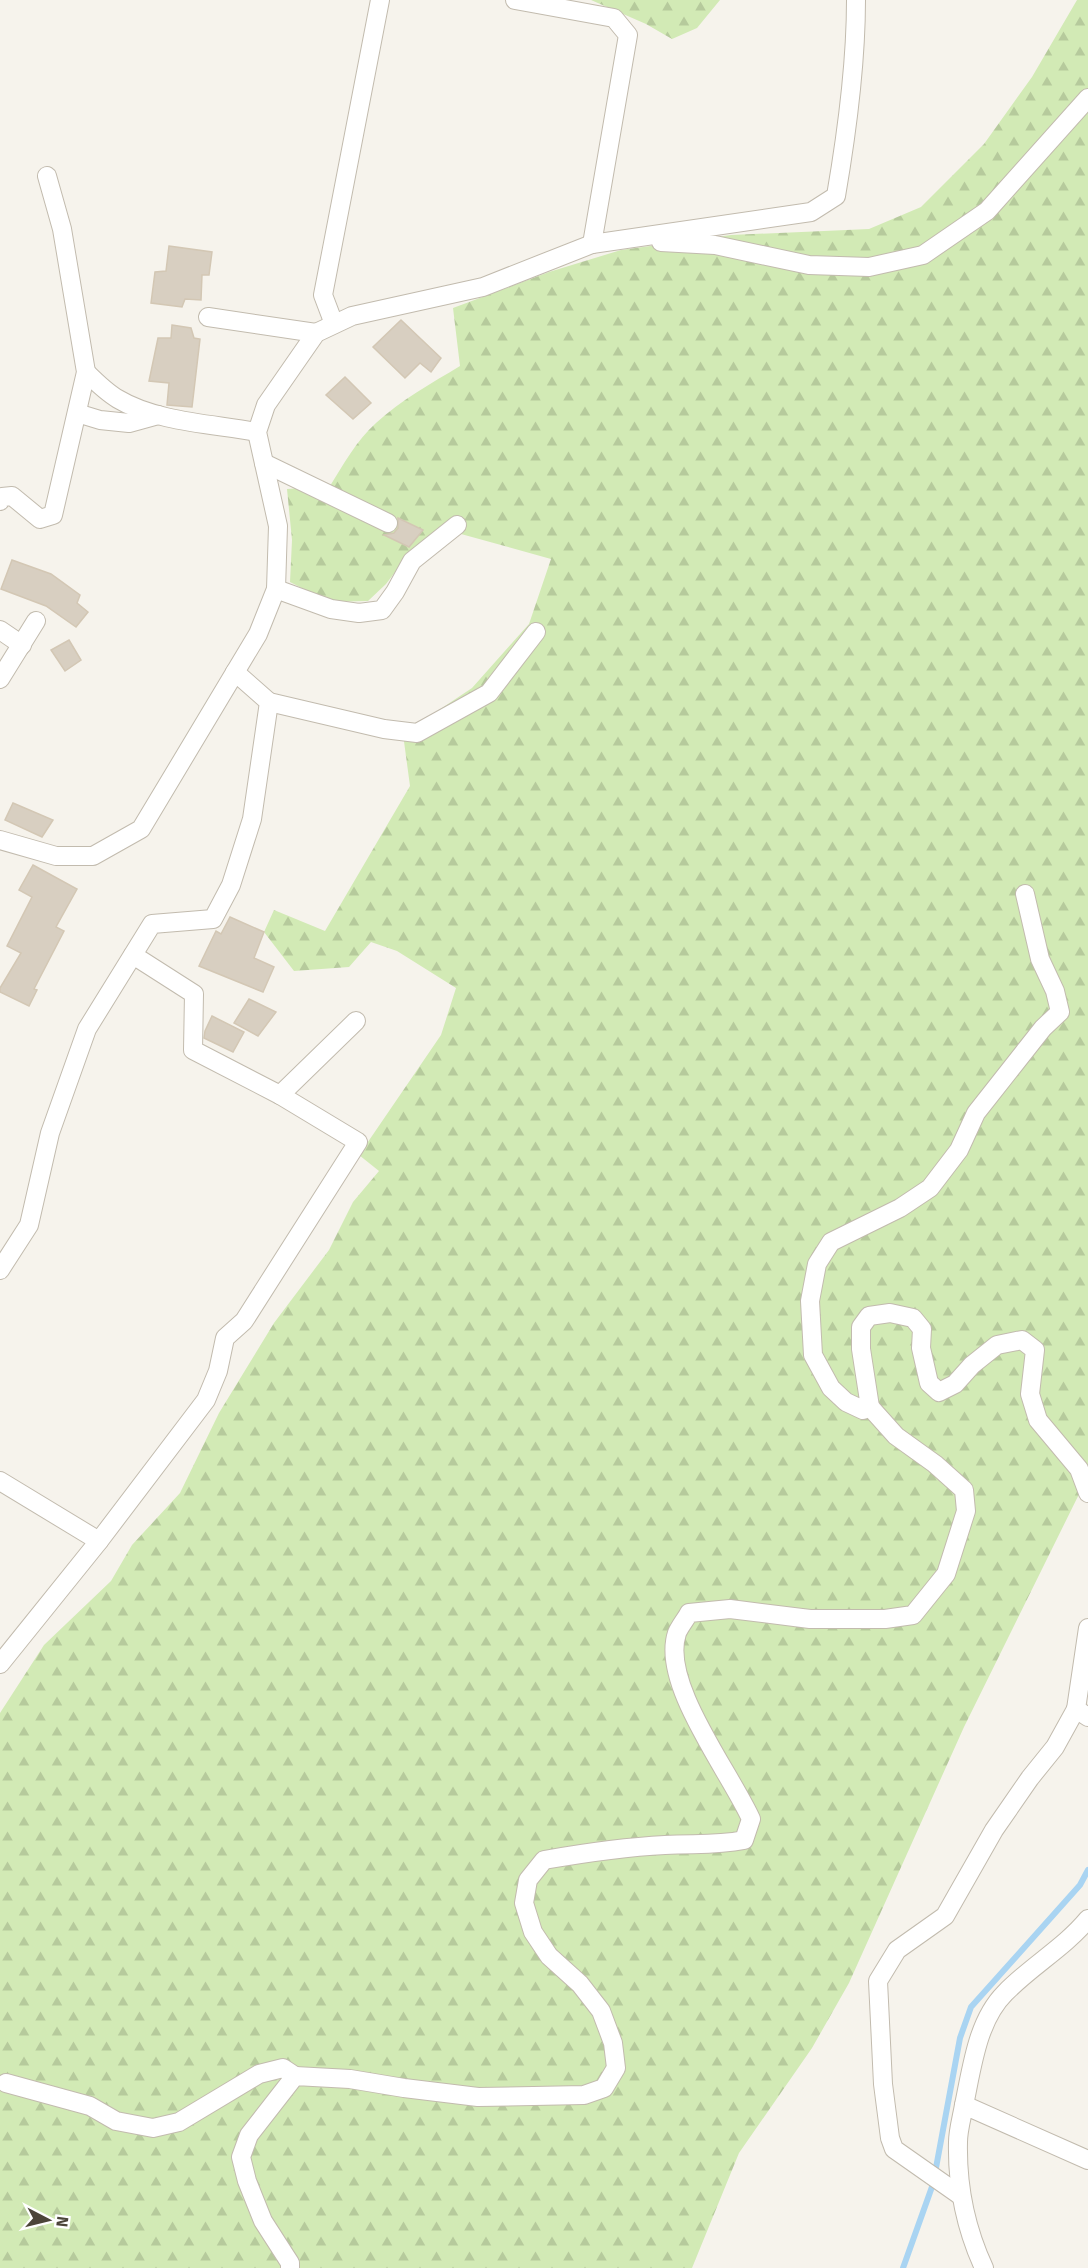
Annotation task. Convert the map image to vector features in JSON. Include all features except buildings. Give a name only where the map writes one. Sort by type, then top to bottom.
[{"type":"street","points":[[334,324],[323,295],[380,0]]},
{"type":"street","points":[[514,0],[580,6],[614,18],[628,35],[592,244]]},
{"type":"street","points":[[0,840],[56,855],[93,856],[141,829],[258,634],[276,589],[278,526],[257,432],[266,405],[316,333],[352,316],[483,287],[592,244],[811,212],[836,196],[843,155],[856,33],[856,0]]},
{"type":"street","points":[[620,239],[715,244],[808,265],[869,267],[923,255],[987,211],[1088,98]]},
{"type":"street","points":[[0,501],[2,497],[12,496],[40,519],[53,515],[86,372],[62,229],[47,176]]},
{"type":"street","points":[[208,317],[316,333]]},
{"type":"street","points":[[86,372],[119,400],[158,415],[257,432]]},
{"type":"street","points":[[77,413],[100,420],[129,423],[158,415]]},
{"type":"street","points":[[264,463],[388,523]]},
{"type":"street","points":[[276,589],[331,609],[359,614],[382,610],[412,561],[457,525]]},
{"type":"street","points":[[0,679],[36,621]]},
{"type":"street","points":[[0,630],[22,645]]},
{"type":"street","points":[[235,672],[269,702],[384,729],[417,733],[489,693],[536,632]]},
{"type":"street","points":[[0,1270],[29,1225],[50,1133],[87,1029],[152,924],[213,919],[231,885],[252,819],[269,702]]},
{"type":"street","points":[[870,1407],[863,1410],[846,1402],[831,1388],[813,1355],[810,1301],[817,1264],[831,1242],[900,1208],[930,1188],[959,1150],[976,1113],[1043,1028],[1060,1012],[1055,991],[1040,959],[1025,894]]},
{"type":"street","points":[[0,1664],[99,1541],[206,1400],[218,1371],[225,1338],[244,1322],[358,1142],[280,1095],[193,1050],[194,994],[133,955]]},
{"type":"street","points":[[280,1095],[356,1021]]},
{"type":"street","points":[[6,2083],[90,2106],[116,2121],[153,2128],[179,2122],[259,2074],[283,2068],[295,2076],[350,2079],[478,2097],[584,2095],[604,2088],[616,2068],[613,2043],[601,2011],[580,1984],[549,1956],[533,1932],[524,1903],[528,1880],[544,1860],[655,1846],[719,1845],[744,1840],[752,1818],[687,1703],[674,1657],[677,1633],[689,1613],[730,1609],[810,1619],[885,1619],[913,1615],[946,1574],[966,1511],[964,1490],[935,1464],[896,1436],[870,1407],[861,1348],[861,1328],[869,1316],[890,1313],[913,1318],[922,1329],[921,1347],[929,1383],[939,1392],[955,1384],[972,1365],[997,1345],[1022,1340],[1035,1350],[1030,1394],[1038,1420],[1078,1469],[1088,1493]]},
{"type":"street","points":[[0,1481],[99,1541]]},
{"type":"street","points":[[961,2196],[894,2149],[890,2138],[883,2084],[878,1982],[897,1950],[945,1916],[994,1830],[1030,1778],[1082,1713],[1088,1628]]},
{"type":"street","points":[[984,2268],[972,2241],[961,2196],[957,2141],[975,2052],[987,2019],[1004,1994],[1075,1934],[1088,1919]]},
{"type":"street","points":[[290,2268],[290,2263],[263,2221],[247,2181],[241,2157],[249,2135],[295,2076]]},
{"type":"street","points":[[964,2105],[1088,2160]]},
{"type":"green space","points":[[591,0],[720,0],[697,28],[672,39],[646,24]]},
{"type":"green space","points":[[1077,0],[1088,0],[1088,1476],[964,1727],[849,1983],[812,2048],[739,2153],[692,2268],[0,2268],[0,1713],[44,1645],[111,1581],[132,1545],[180,1493],[219,1413],[274,1323],[329,1250],[353,1202],[379,1171],[359,1155],[441,1035],[456,988],[397,951],[371,942],[349,967],[294,971],[264,932],[274,910],[325,931],[410,786],[403,734],[472,688],[529,624],[551,559],[461,534],[415,546],[386,584],[368,601],[329,602],[290,582],[292,540],[287,489],[330,486],[345,461],[376,423],[406,399],[460,366],[453,308],[549,272],[621,250],[731,235],[869,229],[921,207],[984,144],[1032,77]]},
{"type":"waterway","points":[[903,2268],[933,2184],[960,2038],[971,2007],[1080,1885],[1088,1870]]}]
